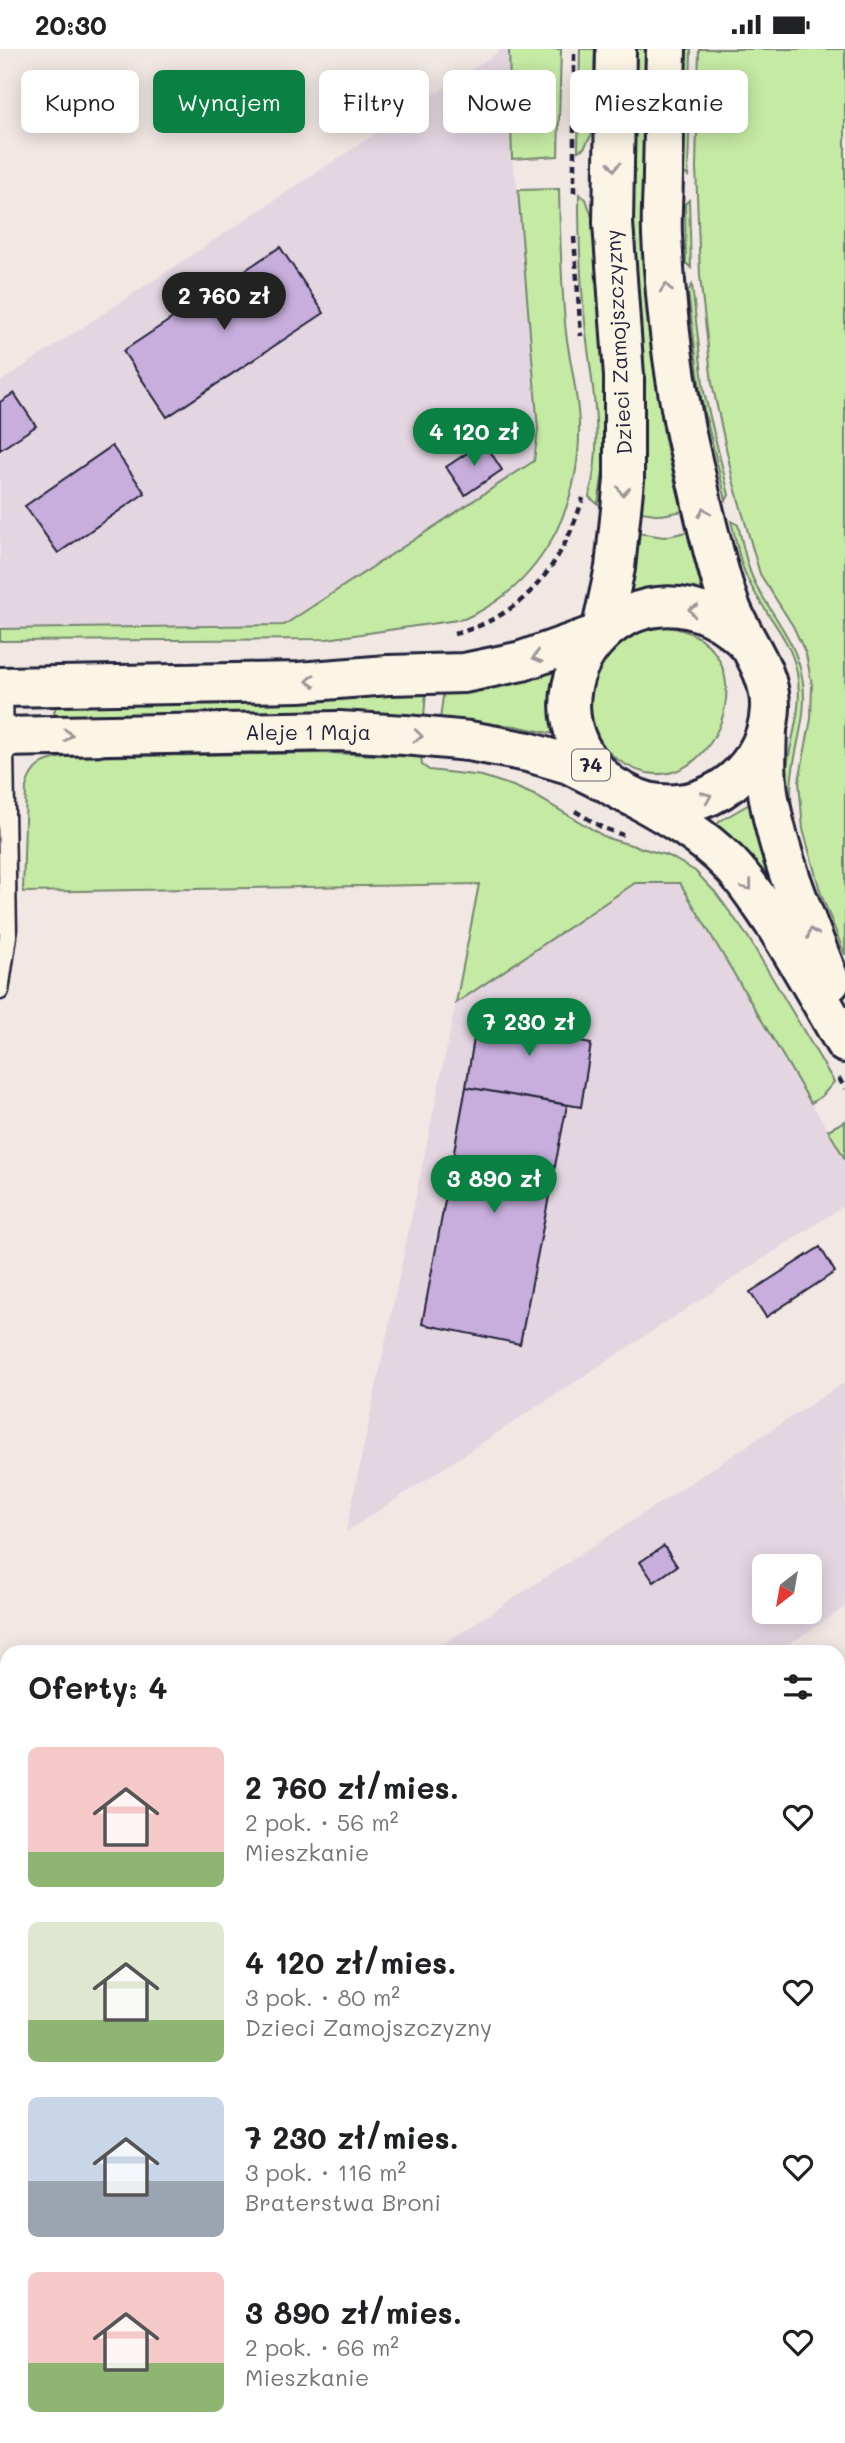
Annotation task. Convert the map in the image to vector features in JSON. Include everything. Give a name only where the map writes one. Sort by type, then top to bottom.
[{"type":"main road","name":"Dzieci Zamojszczyzny","points":[[601,633],[615,568],[625,454],[624,376],[613,223],[616,49]]},
{"type":"main road","name":"74","points":[[666,49],[662,232],[669,320],[682,414],[722,579],[735,619],[761,664],[768,685],[770,707],[767,729],[749,766],[735,781],[718,793],[698,801],[658,804],[623,792],[586,759],[576,739],[571,718],[570,696],[575,674],[585,652],[601,633],[620,619],[642,610],[666,606],[690,608],[712,615],[733,628],[749,645]]},
{"type":"main road","name":"74","points":[[2,687],[299,682],[388,675],[464,673],[522,661],[601,633]]},
{"type":"main road","points":[[767,729],[769,803],[788,874],[845,1020]]},
{"type":"main road","name":"Aleje 1 Maja","points":[[2,737],[339,731],[405,734],[469,741],[528,752],[569,764],[672,817],[732,865],[779,931],[842,1060]]},
{"type":"lane","points":[[0,991],[8,936],[2,687]]},
{"type":"path","points":[[574,49],[574,197]]},
{"type":"path","points":[[574,233],[582,339]]},
{"type":"path","points":[[450,636],[487,624],[522,601],[537,586],[561,551],[585,492]]},
{"type":"path","points":[[571,809],[603,828],[626,836]]},
{"type":"path","points":[[842,1060],[845,1090]]},
{"type":"shaded area","points":[[503,49],[509,49],[510,70],[471,70]]},
{"type":"shaded area","points":[[443,89],[443,133],[511,133],[538,430],[534,461],[284,625],[0,629],[0,382],[376,133],[429,133],[429,98]]},
{"type":"shaded area","points":[[636,883],[680,883],[845,1159],[845,1205],[346,1532],[456,1003]]},
{"type":"shaded area","points":[[845,1382],[845,1607],[822,1622],[822,1554],[752,1554],[752,1624],[819,1624],[788,1645],[442,1645]]},
{"type":"green space","points":[[509,49],[561,49],[558,156],[512,159],[511,133],[556,133],[556,70],[510,70]]},
{"type":"green space","points":[[580,49],[595,49],[594,70],[580,70]]},
{"type":"green space","points":[[634,49],[646,49],[646,70],[634,70]]},
{"type":"green space","points":[[686,49],[691,49],[691,70],[685,70]]},
{"type":"green space","points":[[699,49],[845,49],[845,955],[821,894],[803,829],[799,781],[811,719],[812,685],[806,654],[793,626],[760,574],[733,480],[712,383],[700,276],[697,133],[748,133],[748,70],[698,70]]},
{"type":"green space","points":[[578,133],[592,133],[584,148],[578,151]]},
{"type":"green space","points":[[633,133],[645,133],[646,242],[652,338],[666,443],[683,511],[662,515],[641,512],[645,453],[632,185]]},
{"type":"green space","points":[[684,133],[689,133],[688,176],[683,172]]},
{"type":"green space","points":[[559,189],[563,297],[576,390],[578,455],[573,484],[552,540],[515,586],[491,605],[464,619],[327,639],[0,641],[0,629],[284,625],[534,461],[538,429],[518,190]]},
{"type":"green space","points":[[579,194],[586,199],[593,220],[603,362],[604,465],[598,504],[589,497],[594,473],[596,430],[582,290]]},
{"type":"green space","points":[[689,200],[691,268],[686,263],[685,204]]},
{"type":"green space","points":[[692,285],[704,392],[729,495],[726,500],[701,397],[688,291]]},
{"type":"green space","points":[[731,521],[738,525],[754,580],[791,644],[803,683],[803,716],[792,780],[793,815],[789,816],[785,779],[799,700],[797,673],[788,646],[745,573]]},
{"type":"green space","points":[[687,532],[703,595],[628,599],[628,578],[638,533],[664,537]]},
{"type":"green space","points":[[655,626],[695,636],[718,658],[726,688],[721,720],[706,749],[682,768],[652,774],[617,759],[601,742],[591,719],[588,695],[593,672],[615,642],[629,634]]},
{"type":"green space","points":[[558,663],[558,735],[515,726],[440,719],[444,689]]},
{"type":"green space","points":[[426,692],[424,717],[288,713],[61,717],[54,712],[56,707],[62,705],[290,702]]},
{"type":"green space","points":[[328,753],[421,757],[422,765],[429,770],[482,776],[534,795],[607,838],[669,856],[695,871],[715,892],[748,937],[834,1082],[822,1096],[811,1103],[680,883],[635,883],[456,1003],[479,884],[23,892],[26,787],[36,768],[52,759]]},
{"type":"green space","points":[[753,802],[772,881],[768,880],[717,825]]},
{"type":"green space","points":[[845,1121],[845,1159],[828,1130]]},
{"type":"building","points":[[280,247],[324,313],[167,417],[123,351]]},
{"type":"building","points":[[14,393],[36,426],[0,450],[0,402]]},
{"type":"building","points":[[484,442],[502,470],[465,495],[446,467]]},
{"type":"building","points":[[112,446],[145,493],[58,553],[25,506]]},
{"type":"building","points":[[479,1008],[583,1026],[580,1042],[591,1044],[581,1107],[466,1087]]},
{"type":"building","points":[[466,1087],[567,1105],[520,1344],[422,1324]]},
{"type":"building","points":[[820,1247],[835,1272],[766,1317],[750,1292]]},
{"type":"building","points":[[664,1546],[677,1566],[654,1582],[640,1562]]}]
